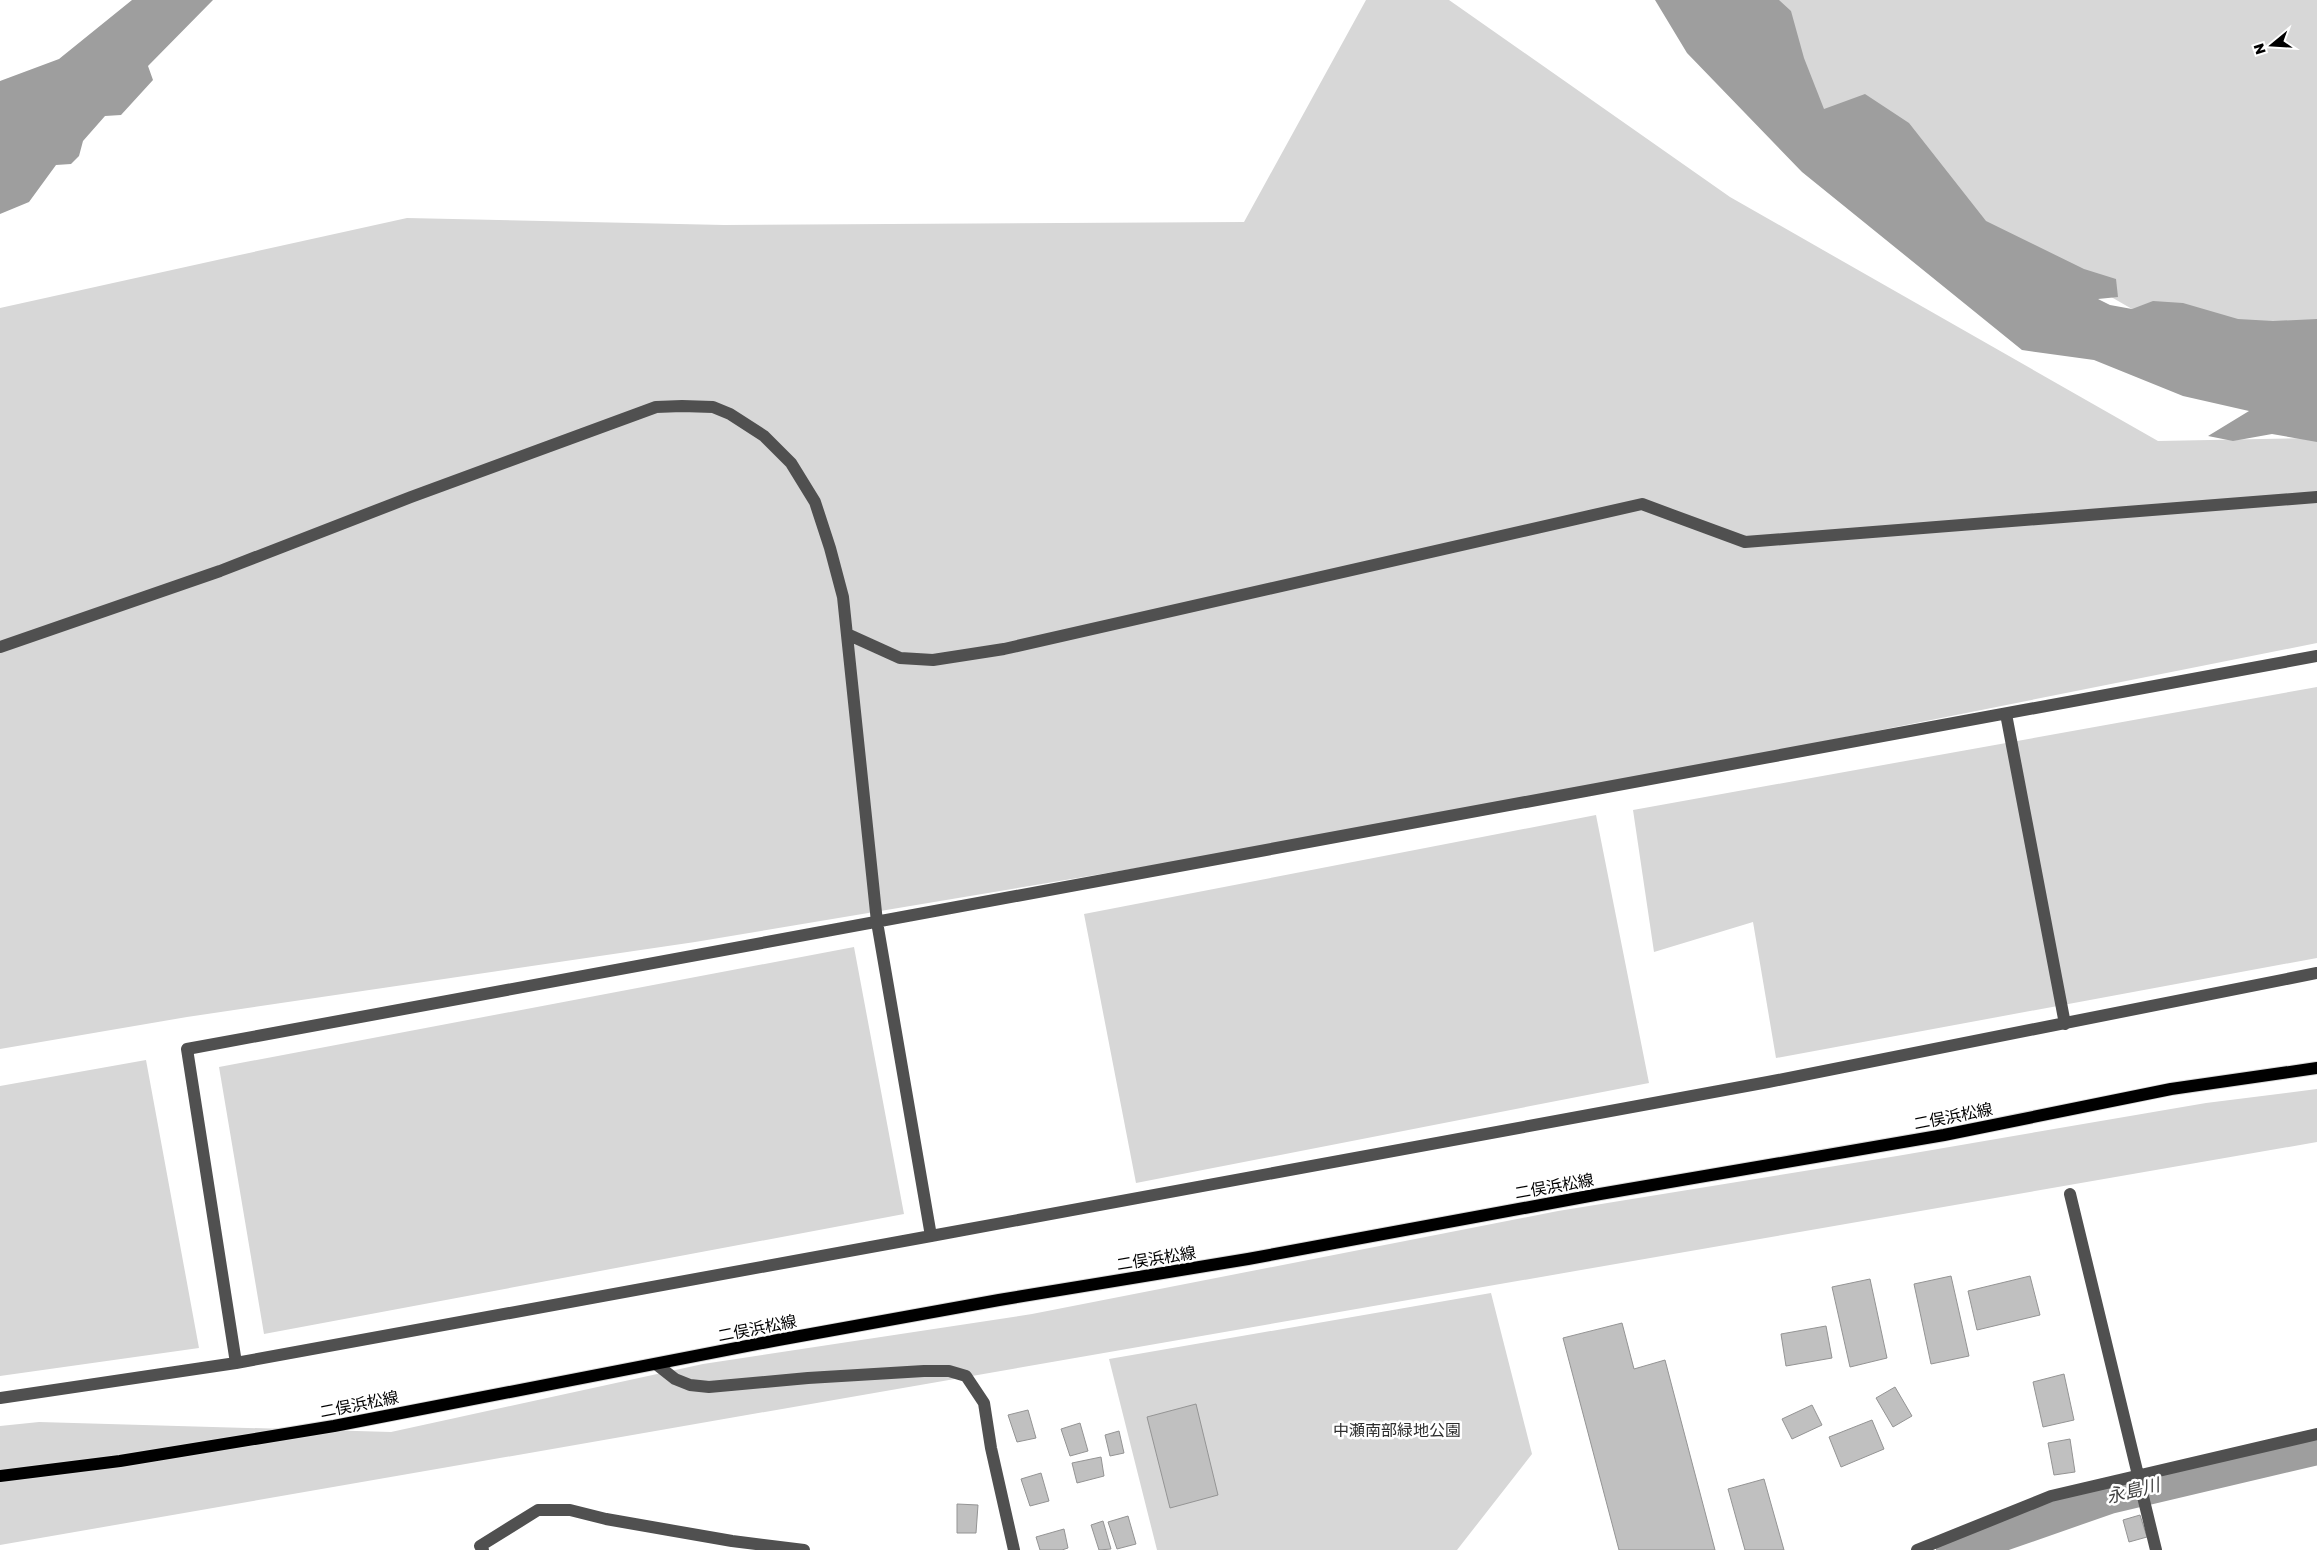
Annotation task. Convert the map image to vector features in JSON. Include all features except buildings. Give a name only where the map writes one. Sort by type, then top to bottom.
[{"type":"main road","name":"二俣浜松線","points":[[0,1476],[120,1461],[334,1426],[999,1300],[1248,1259],[1610,1192],[1944,1135],[2171,1089],[2317,1068]]},
{"type":"street","points":[[0,647],[220,571],[411,497],[656,407],[713,407],[730,414],[764,436],[791,463],[815,502],[843,597],[876,922],[931,1236]]},
{"type":"street","points":[[847,634],[900,658],[933,660],[1004,649],[1642,504],[1745,542],[2317,497]]},
{"type":"street","points":[[236,1363],[187,1049],[2317,656]]},
{"type":"street","points":[[2006,714],[2064,1024]]},
{"type":"street","points":[[0,1398],[236,1363],[931,1236],[1768,1082],[2317,974]]},
{"type":"street","points":[[2070,1194],[2156,1550]]},
{"type":"street","points":[[656,1364],[674,1379],[690,1385],[709,1387],[808,1378],[924,1371],[949,1371],[966,1376],[984,1403],[991,1448],[1014,1550]]},
{"type":"street","points":[[1917,1550],[2051,1496],[2317,1434]]},
{"type":"street","points":[[483,1550],[480,1546],[538,1510],[570,1510],[622,1522],[732,1542],[804,1550]]},
{"type":"green space","points":[[1366,0],[1449,0],[1730,197],[2158,441],[2317,438],[2317,643],[1449,816],[695,942],[187,1017],[0,1049],[0,308],[407,218],[724,225],[1244,222]]},
{"type":"green space","points":[[1747,0],[2317,0],[2317,340],[2132,309],[1827,133]]},
{"type":"green space","points":[[2317,687],[2317,958],[1776,1058],[1753,922],[1654,952],[1633,810]]},
{"type":"green space","points":[[1596,815],[1649,1083],[1136,1183],[1084,914]]},
{"type":"green space","points":[[854,947],[904,1214],[264,1334],[219,1067]]},
{"type":"green space","points":[[146,1060],[199,1348],[0,1376],[0,1086]]},
{"type":"green space","points":[[2317,1089],[2317,1142],[0,1545],[0,1426],[39,1422],[391,1432],[703,1364],[1032,1314],[1558,1211],[2206,1103]]},
{"type":"green space","name":"中瀬南部緑地公園","points":[[1491,1293],[1532,1454],[1457,1550],[1157,1550],[1109,1359]]},
{"type":"shaded area","points":[[132,0],[213,0],[148,66],[153,80],[121,115],[105,116],[83,141],[79,156],[71,164],[56,165],[29,202],[0,214],[0,81],[59,59]]},
{"type":"shaded area","points":[[1655,0],[1779,0],[1791,11],[1804,58],[1824,109],[1865,94],[1909,123],[1986,221],[2084,269],[2116,279],[2118,297],[2098,299],[2110,305],[2132,309],[2153,301],[2183,303],[2238,319],[2273,321],[2317,319],[2317,442],[2272,434],[2233,441],[2208,436],[2249,411],[2183,396],[2094,360],[2022,350],[1802,172],[1687,53]]},
{"type":"waterway","name":"永島川","points":[[1954,1550],[2109,1496],[2317,1447]]}]
